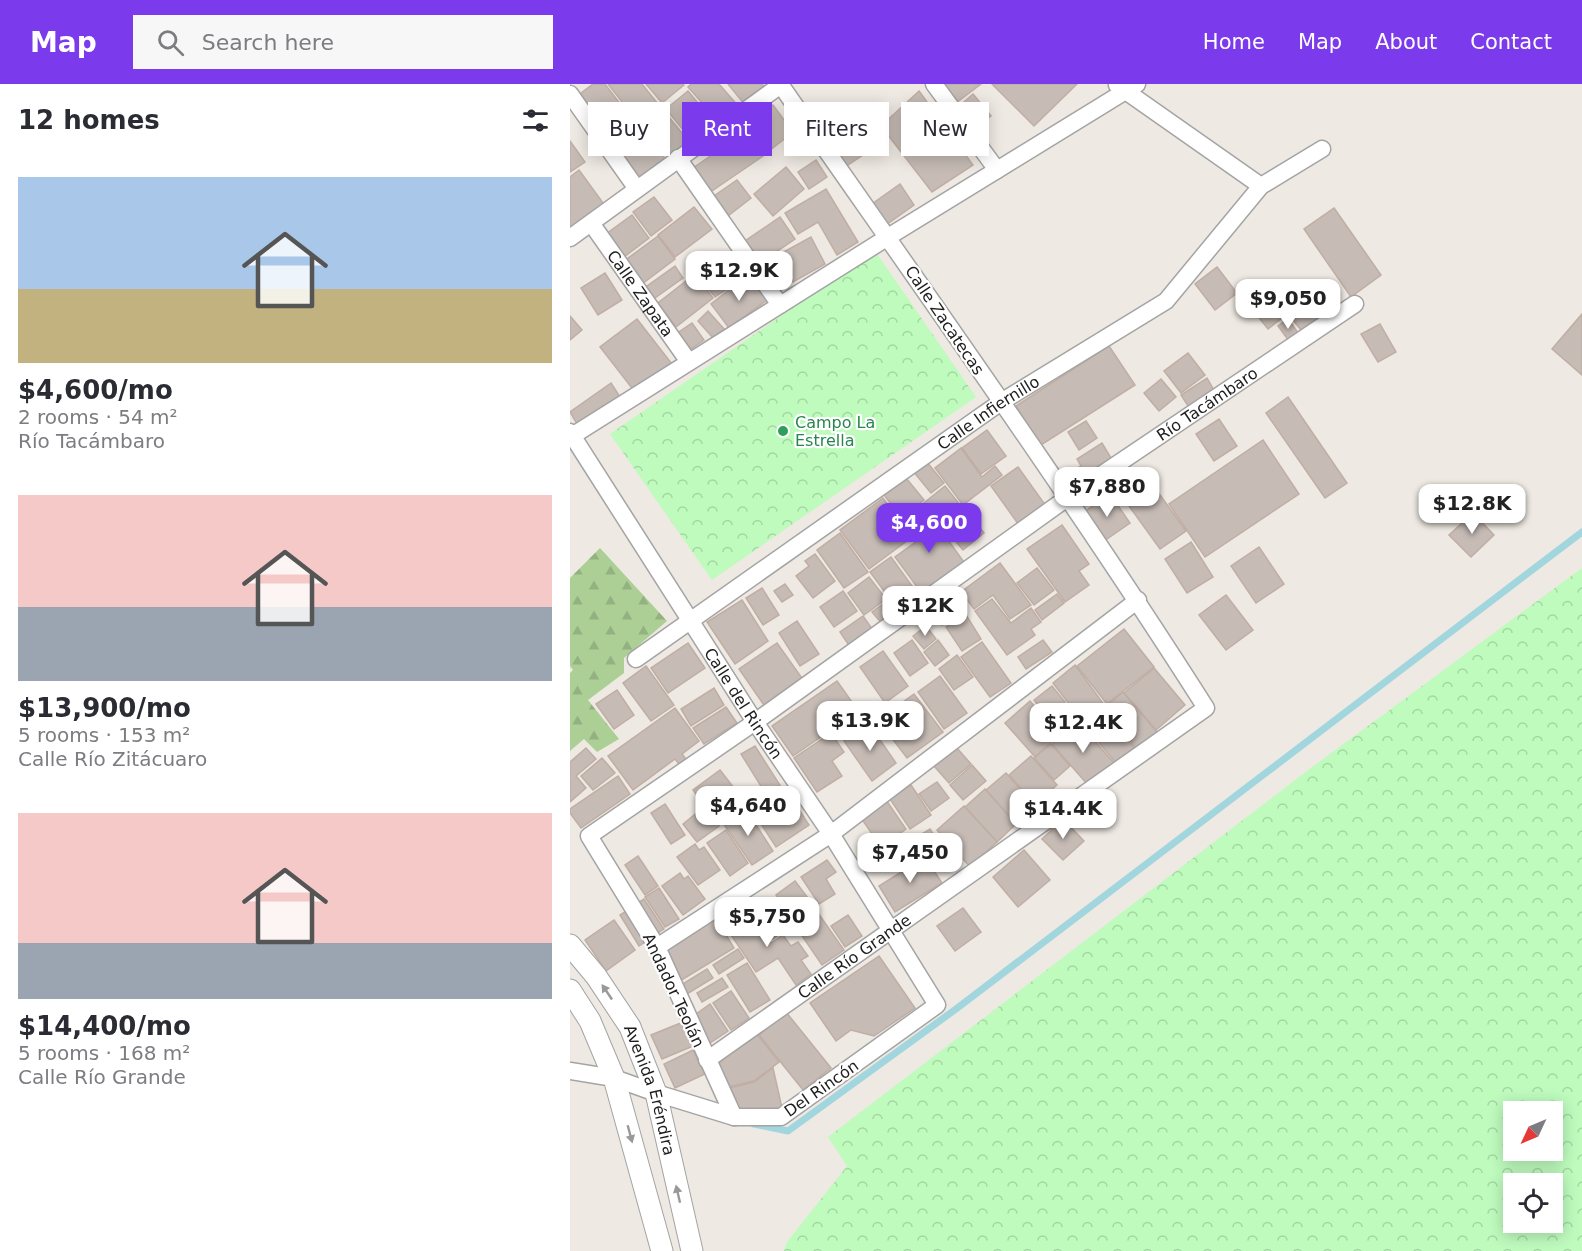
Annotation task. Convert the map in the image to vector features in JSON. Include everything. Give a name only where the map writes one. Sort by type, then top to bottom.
[{"type":"street","points":[[570,238],[781,84]]},
{"type":"street","name":"Calle Zacatecas","points":[[781,84],[1138,600],[1206,708]]},
{"type":"street","points":[[934,84],[997,170]]},
{"type":"street","points":[[571,434],[997,170],[1126,86],[1261,186]]},
{"type":"street","points":[[570,94],[637,189]]},
{"type":"street","name":"Calle Infiernillo","points":[[636,659],[1001,402],[1166,301],[1261,186],[1322,148]]},
{"type":"street","points":[[678,158],[780,305]]},
{"type":"street","name":"Calle Zapata","points":[[591,223],[689,362]]},
{"type":"street","name":"Río Tacámbaro","points":[[589,836],[755,722],[1067,498],[1355,304]]},
{"type":"street","name":"Calle del Rincón","points":[[571,434],[755,722],[831,834],[937,1005]]},
{"type":"street","points":[[657,947],[831,834],[1138,600]]},
{"type":"street","name":"Calle Río Grande","points":[[707,1060],[1206,708]]},
{"type":"street","name":"Andador Teolán","points":[[589,836],[657,947],[734,1117]]},
{"type":"street","name":"Avenida Eréndira","points":[[570,945],[596,976],[630,1028],[656,1094],[692,1251]]},
{"type":"street","name":"Avenida Eréndira","points":[[570,990],[590,1022],[614,1078],[662,1251]]},
{"type":"street","name":"Del Rincón","points":[[570,1071],[614,1078],[656,1094],[734,1117],[781,1117],[937,1005]]},
{"type":"green space","points":[[875,251],[976,397],[712,580],[610,434]]},
{"type":"green space","points":[[600,548],[667,621],[624,658],[624,673],[588,700],[619,739],[597,752],[584,739],[570,751],[570,673],[573,670],[570,666],[570,578]]},
{"type":"green space","points":[[1582,568],[1582,1251],[784,1251],[787,1242],[847,1166],[828,1137],[1311,768]]},
{"type":"building","points":[[593,84],[605,84],[619,102],[588,102],[588,112],[576,97]]},
{"type":"building","points":[[608,84],[642,84],[656,102],[622,102]]},
{"type":"building","points":[[646,84],[684,85],[663,102]]},
{"type":"building","points":[[691,84],[719,84],[735,102],[701,102],[688,87]]},
{"type":"building","points":[[728,84],[762,84],[766,88],[749,102],[743,102]]},
{"type":"building","points":[[942,84],[981,84],[957,102]]},
{"type":"building","points":[[992,84],[1077,84],[1034,126]]},
{"type":"building","points":[[688,91],[697,102],[682,102],[682,128],[670,114],[670,106]]},
{"type":"building","points":[[919,91],[927,102],[907,102]]},
{"type":"building","points":[[973,94],[980,102],[964,102]]},
{"type":"building","points":[[772,106],[784,120],[784,139],[772,149]]},
{"type":"building","points":[[901,108],[901,152],[889,136],[889,119]]},
{"type":"building","points":[[670,118],[682,133],[682,151],[671,160],[668,156],[670,156]]},
{"type":"building","points":[[570,141],[585,162],[570,172]]},
{"type":"building","points":[[621,156],[663,156],[667,161],[641,182]]},
{"type":"building","points":[[711,156],[763,156],[709,193],[693,168]]},
{"type":"building","points":[[838,156],[862,156],[845,167]]},
{"type":"building","points":[[904,156],[966,156],[973,165],[932,192]]},
{"type":"building","points":[[816,160],[827,177],[809,189],[798,172]]},
{"type":"building","points":[[786,167],[804,189],[773,216],[754,194]]},
{"type":"building","points":[[579,170],[606,207],[570,230],[570,177]]},
{"type":"building","points":[[737,180],[751,198],[728,216],[714,196]]},
{"type":"building","points":[[900,184],[914,205],[886,225],[872,204]]},
{"type":"building","points":[[826,189],[858,242],[837,255],[818,222],[798,234],[785,213]]},
{"type":"building","points":[[654,197],[672,220],[651,236],[633,212]]},
{"type":"building","points":[[694,207],[712,229],[675,257],[658,235]]},
{"type":"building","points":[[1334,208],[1381,275],[1351,297],[1304,229]]},
{"type":"building","points":[[632,215],[649,238],[620,260],[602,237]]},
{"type":"building","points":[[780,217],[795,239],[757,265],[742,243]]},
{"type":"building","points":[[658,236],[675,259],[638,287],[620,264]]},
{"type":"building","points":[[811,237],[825,264],[793,282],[778,255]]},
{"type":"building","points":[[722,262],[737,282],[715,297],[700,278]]},
{"type":"building","points":[[675,266],[683,278],[652,300],[643,289]]},
{"type":"building","points":[[1217,267],[1237,293],[1215,310],[1195,284]]},
{"type":"building","points":[[605,273],[622,300],[598,315],[581,288]]},
{"type":"building","points":[[695,274],[713,298],[676,327],[658,303]]},
{"type":"building","points":[[748,275],[767,300],[729,328],[711,304]]},
{"type":"building","points":[[1293,280],[1306,298],[1286,312],[1273,293]]},
{"type":"building","points":[[1271,294],[1287,314],[1268,329],[1252,309]]},
{"type":"building","points":[[1308,303],[1321,321],[1304,334],[1290,316]]},
{"type":"building","points":[[708,311],[724,329],[713,338],[698,321]]},
{"type":"building","points":[[1582,314],[1582,375],[1552,349]]},
{"type":"building","points":[[570,316],[582,330],[570,340]]},
{"type":"building","points":[[637,319],[672,364],[635,392],[600,347]]},
{"type":"building","points":[[1288,319],[1299,334],[1289,341],[1278,326]]},
{"type":"building","points":[[692,323],[704,340],[688,351],[676,334]]},
{"type":"building","points":[[1380,324],[1396,352],[1378,362],[1361,334]]},
{"type":"building","points":[[1109,346],[1135,385],[1041,445],[1016,406]]},
{"type":"building","points":[[1188,353],[1205,375],[1181,393],[1164,371]]},
{"type":"building","points":[[1207,378],[1215,392],[1190,409],[1181,395]]},
{"type":"building","points":[[1161,379],[1176,397],[1159,411],[1144,393]]},
{"type":"building","points":[[611,383],[622,400],[580,429],[570,412]]},
{"type":"building","points":[[1288,397],[1347,483],[1325,498],[1266,413]]},
{"type":"building","points":[[1219,419],[1237,446],[1214,461],[1196,434]]},
{"type":"building","points":[[1086,421],[1097,438],[1079,450],[1068,432]]},
{"type":"building","points":[[987,430],[1006,456],[981,474],[962,448]]},
{"type":"building","points":[[1263,440],[1299,494],[1205,557],[1169,504]]},
{"type":"building","points":[[1102,443],[1114,463],[1073,488],[1065,476],[1081,466],[1077,459]]},
{"type":"building","points":[[961,448],[982,477],[995,466],[1002,475],[963,505],[935,468]]},
{"type":"building","points":[[926,461],[944,483],[931,493],[913,471]]},
{"type":"building","points":[[1018,467],[1046,506],[1019,525],[991,486]]},
{"type":"building","points":[[906,478],[924,500],[902,518],[884,495]]},
{"type":"building","points":[[1150,481],[1186,531],[1160,549],[1124,499]]},
{"type":"building","points":[[945,486],[961,506],[939,523],[924,503]]},
{"type":"building","points":[[1110,494],[1130,523],[1104,541],[1084,512]]},
{"type":"building","points":[[883,498],[912,537],[869,569],[840,530]]},
{"type":"building","points":[[964,508],[984,533],[963,550],[942,525]]},
{"type":"building","points":[[926,509],[966,565],[923,595],[895,557],[917,541],[905,524]]},
{"type":"building","points":[[1473,513],[1494,535],[1471,557],[1449,535]]},
{"type":"building","points":[[1062,525],[1089,564],[1079,571],[1089,585],[1065,602],[1027,549]]},
{"type":"building","points":[[840,533],[868,572],[844,588],[817,550]]},
{"type":"building","points":[[1191,542],[1213,577],[1187,593],[1165,559]]},
{"type":"building","points":[[1259,547],[1284,584],[1256,603],[1231,566]]},
{"type":"building","points":[[815,554],[835,581],[813,598],[796,576],[809,566],[805,561]]},
{"type":"building","points":[[891,557],[920,597],[883,625],[872,612],[890,599],[870,572]]},
{"type":"building","points":[[1000,563],[1031,605],[1010,619],[993,595],[974,609],[961,592]]},
{"type":"building","points":[[1037,568],[1054,590],[1034,605],[1017,583]]},
{"type":"building","points":[[869,577],[886,599],[864,615],[848,593]]},
{"type":"building","points":[[785,584],[793,595],[782,602],[774,591]]},
{"type":"building","points":[[762,588],[779,615],[763,625],[746,598]]},
{"type":"building","points":[[843,591],[857,611],[834,627],[820,607]]},
{"type":"building","points":[[1057,594],[1064,603],[1042,620],[1035,610]]},
{"type":"building","points":[[1226,595],[1253,630],[1226,650],[1199,615]]},
{"type":"building","points":[[956,599],[963,610],[942,625],[934,614]]},
{"type":"building","points":[[992,599],[1011,623],[1031,608],[1041,622],[1031,629],[1035,635],[1007,655],[975,611]]},
{"type":"building","points":[[742,600],[768,641],[735,664],[707,622]]},
{"type":"building","points":[[966,615],[981,639],[962,651],[946,627]]},
{"type":"building","points":[[863,616],[873,630],[850,647],[840,632]]},
{"type":"building","points":[[797,621],[819,654],[800,666],[779,633]]},
{"type":"building","points":[[926,626],[936,639],[924,649],[913,636]]},
{"type":"building","points":[[1124,629],[1154,667],[1107,704],[1077,666]]},
{"type":"building","points":[[912,640],[928,663],[910,676],[894,653]]},
{"type":"building","points":[[938,640],[949,655],[935,666],[924,652]]},
{"type":"building","points":[[1043,640],[1052,652],[1026,669],[1018,657]]},
{"type":"building","points":[[982,642],[1011,683],[990,697],[961,657]]},
{"type":"building","points":[[688,643],[705,668],[668,693],[651,668]]},
{"type":"building","points":[[777,643],[804,681],[766,708],[739,669]]},
{"type":"building","points":[[883,651],[908,686],[885,703],[860,667]]},
{"type":"building","points":[[957,655],[973,677],[954,690],[939,669]]},
{"type":"building","points":[[1075,665],[1105,706],[1083,722],[1053,683]]},
{"type":"building","points":[[646,666],[674,705],[651,721],[623,683]]},
{"type":"building","points":[[1154,668],[1185,705],[1156,730],[1124,693]]},
{"type":"building","points":[[940,676],[967,713],[944,729],[918,692]]},
{"type":"building","points":[[837,681],[852,702],[834,714],[841,723],[793,756],[772,726]]},
{"type":"building","points":[[1052,686],[1065,702],[1047,716],[1034,700]]},
{"type":"building","points":[[714,688],[724,705],[691,726],[681,709]]},
{"type":"building","points":[[617,690],[634,715],[614,729],[596,704]]},
{"type":"building","points":[[1123,692],[1157,732],[1137,749],[1103,709]]},
{"type":"building","points":[[914,694],[943,732],[907,758],[878,720]]},
{"type":"building","points":[[1030,701],[1059,735],[1035,757],[1005,723]]},
{"type":"building","points":[[726,707],[737,723],[704,744],[693,728]]},
{"type":"building","points":[[675,708],[699,741],[682,754],[686,759],[679,764],[675,759],[633,790],[608,756]]},
{"type":"building","points":[[1102,710],[1135,749],[1117,764],[1084,725]]},
{"type":"building","points":[[1078,722],[1114,763],[1088,785],[1052,744]]},
{"type":"building","points":[[869,724],[896,763],[872,781],[844,741]]},
{"type":"building","points":[[831,733],[844,752],[832,761],[842,776],[817,792],[794,758]]},
{"type":"building","points":[[1051,744],[1070,766],[1054,780],[1034,758]]},
{"type":"building","points":[[755,746],[783,790],[769,799],[741,754]]},
{"type":"building","points":[[956,747],[971,764],[949,783],[934,766]]},
{"type":"building","points":[[586,748],[596,759],[576,776],[586,788],[570,802],[570,762]]},
{"type":"building","points":[[1031,756],[1057,785],[1035,804],[1009,775]]},
{"type":"building","points":[[602,758],[615,773],[593,790],[581,776]]},
{"type":"building","points":[[972,765],[986,781],[963,800],[950,785]]},
{"type":"building","points":[[720,770],[745,802],[697,842],[683,824],[705,806],[693,790]]},
{"type":"building","points":[[1006,773],[1039,810],[1019,827],[986,790]]},
{"type":"building","points":[[618,776],[630,794],[581,828],[570,813],[570,809]]},
{"type":"building","points":[[937,782],[949,798],[931,811],[919,794]]},
{"type":"building","points":[[911,785],[931,815],[910,829],[890,799]]},
{"type":"building","points":[[985,789],[1016,824],[997,842],[965,807]]},
{"type":"building","points":[[787,791],[809,825],[776,847],[754,813]]},
{"type":"building","points":[[886,800],[906,829],[881,847],[861,818]]},
{"type":"building","points":[[665,804],[685,835],[671,844],[651,813]]},
{"type":"building","points":[[964,806],[997,842],[970,867],[937,830]]},
{"type":"building","points":[[745,808],[773,851],[752,865],[723,823]]},
{"type":"building","points":[[1063,819],[1084,841],[1063,860],[1042,839]]},
{"type":"building","points":[[930,829],[940,845],[909,864],[899,848]]},
{"type":"building","points":[[726,830],[748,863],[730,876],[707,843]]},
{"type":"building","points":[[695,844],[699,850],[704,847],[720,870],[698,885],[677,857]]},
{"type":"building","points":[[1024,850],[1050,880],[1018,907],[993,877]]},
{"type":"building","points":[[638,856],[658,886],[645,895],[625,865]]},
{"type":"building","points":[[925,857],[942,883],[895,912],[879,886]]},
{"type":"building","points":[[827,860],[836,872],[826,879],[835,894],[819,904],[801,877]]},
{"type":"building","points":[[680,873],[684,879],[688,876],[705,899],[683,915],[662,886]]},
{"type":"building","points":[[795,881],[811,902],[792,916],[776,895]]},
{"type":"building","points":[[659,888],[679,919],[665,927],[645,897]]},
{"type":"building","points":[[644,899],[664,929],[656,934],[636,904]]},
{"type":"building","points":[[774,899],[793,925],[771,940],[753,914]]},
{"type":"building","points":[[963,908],[981,932],[955,951],[937,926]]},
{"type":"building","points":[[628,910],[648,940],[639,946],[620,915]]},
{"type":"building","points":[[749,910],[771,943],[783,935],[791,946],[798,942],[808,956],[801,960],[811,974],[796,985],[778,958],[756,972],[725,926]]},
{"type":"building","points":[[816,910],[844,950],[822,965],[794,924]]},
{"type":"building","points":[[848,915],[862,936],[845,947],[831,926]]},
{"type":"building","points":[[715,917],[734,948],[680,981],[661,951]]},
{"type":"building","points":[[614,920],[635,950],[606,971],[585,940]]},
{"type":"building","points":[[738,949],[744,958],[719,974],[713,965]]},
{"type":"building","points":[[879,956],[915,1008],[874,1036],[851,1030],[836,1041],[810,1003]]},
{"type":"building","points":[[747,963],[770,1000],[750,1012],[727,975]]},
{"type":"building","points":[[707,969],[713,978],[687,994],[681,985]]},
{"type":"building","points":[[722,978],[728,987],[702,1002],[697,993]]},
{"type":"building","points":[[731,991],[749,1018],[731,1030],[713,1003]]},
{"type":"building","points":[[710,1004],[728,1031],[710,1043],[692,1017]]},
{"type":"building","points":[[786,1012],[831,1068],[803,1090],[759,1035]]},
{"type":"building","points":[[683,1022],[693,1046],[662,1059],[651,1035]]},
{"type":"building","points":[[756,1033],[779,1062],[754,1081],[729,1087],[713,1068]]},
{"type":"building","points":[[693,1050],[705,1074],[675,1088],[664,1064]]},
{"type":"building","points":[[773,1068],[782,1108],[737,1113],[729,1088],[754,1082]]},
{"type":"waterway","points":[[754,1124],[788,1131],[956,1009],[1582,532]]},
{"type":"place","name":"Campo La Estrella","points":[[783,431]]}]
